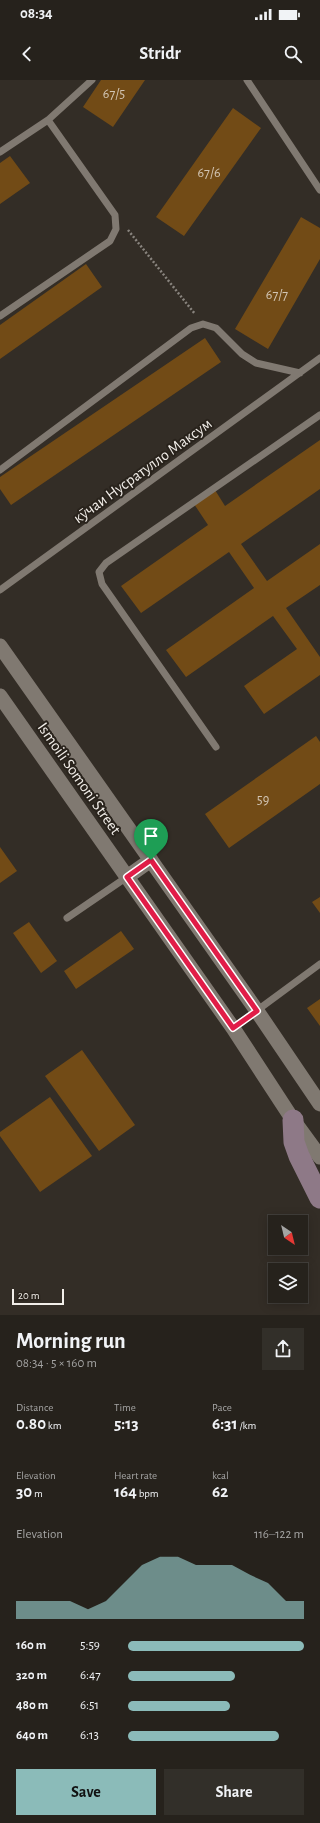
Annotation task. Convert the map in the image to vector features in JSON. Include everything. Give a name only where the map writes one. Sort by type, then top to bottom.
[{"type":"street","name":"Ismoili Somoni Street","points":[[0,646],[257,1011],[320,1104]]},
{"type":"street","name":"Ismoili Somoni Street","points":[[0,696],[233,1028],[293,1120],[320,1157]]},
{"type":"street","points":[[127,877],[151,860]]},
{"type":"street","points":[[293,1120],[294,1142],[299,1156],[320,1198]]},
{"type":"lane","points":[[0,152],[48,120],[92,80]]},
{"type":"lane","points":[[247,80],[320,190]]},
{"type":"lane","points":[[0,316],[110,241],[116,229],[115,215],[48,120]]},
{"type":"lane","points":[[0,470],[191,328],[203,324],[216,328],[242,354],[256,363],[300,373]]},
{"type":"lane","name":"кӯчаи Нусратулло Максум","points":[[0,590],[320,358]]},
{"type":"lane","points":[[216,748],[102,584],[99,572],[106,563],[320,415]]},
{"type":"lane","points":[[67,918],[127,877]]},
{"type":"lane","points":[[233,1028],[320,964]]},
{"type":"path","points":[[115,215],[203,324]]},
{"type":"building","points":[[101,80],[145,80],[113,127],[83,107]]},
{"type":"building","points":[[233,108],[261,128],[184,236],[156,217]]},
{"type":"building","points":[[10,156],[30,183],[0,204],[0,163]]},
{"type":"building","points":[[301,217],[320,228],[320,259],[268,349],[235,329]]},
{"type":"building","points":[[86,264],[102,287],[0,359],[0,325]]},
{"type":"building","points":[[205,338],[221,362],[11,505],[0,489],[0,477]]},
{"type":"building","points":[[320,440],[320,489],[241,544],[267,581],[320,544],[320,585],[286,608],[320,657],[320,675],[264,714],[244,686],[297,649],[273,616],[186,677],[166,650],[254,588],[229,552],[141,613],[121,586],[208,525],[194,504],[215,490],[225,506]]},
{"type":"building","points":[[316,736],[320,742],[320,784],[229,848],[205,814]]},
{"type":"building","points":[[0,847],[17,871],[0,883]]},
{"type":"building","points":[[320,897],[320,913],[312,902]]},
{"type":"building","points":[[29,922],[57,961],[41,973],[13,933]]},
{"type":"building","points":[[121,931],[134,949],[76,989],[64,971]]},
{"type":"building","points":[[320,999],[320,1026],[307,1008]]},
{"type":"building","points":[[82,1050],[135,1125],[99,1151],[45,1076]]},
{"type":"building","points":[[50,1097],[92,1156],[40,1192],[0,1136],[0,1132]]},
{"type":"route","points":[[151,860],[257,1011],[233,1028],[127,877],[151,860]]}]
